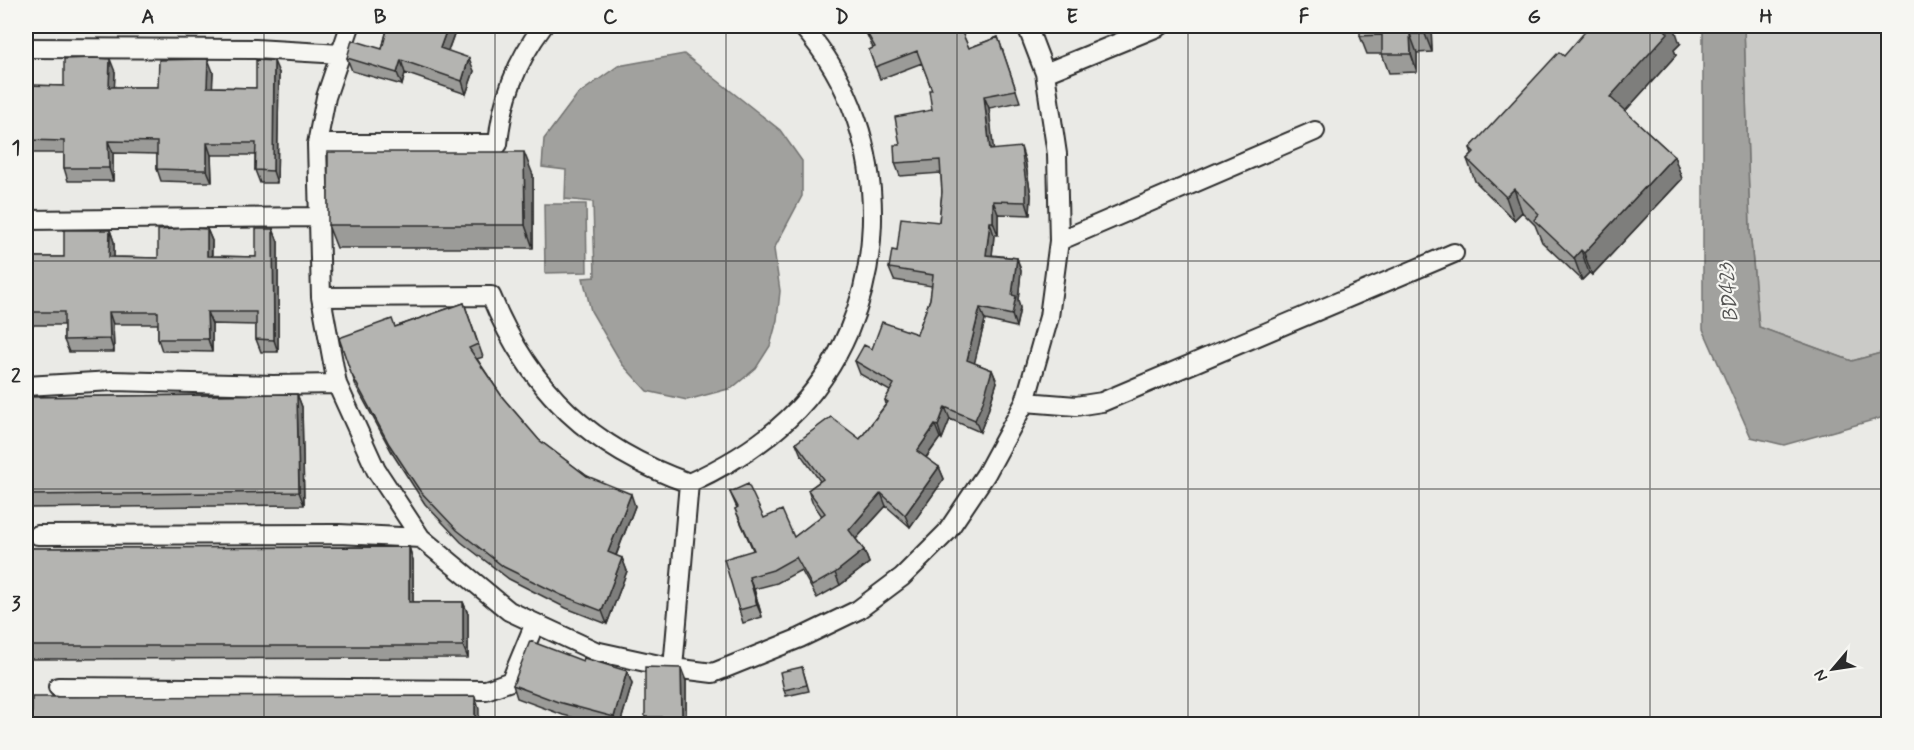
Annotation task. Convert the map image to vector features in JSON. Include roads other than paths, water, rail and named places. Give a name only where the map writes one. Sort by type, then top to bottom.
[{"type":"street","points":[[350,26],[326,97],[317,144],[321,297],[338,384],[376,470],[421,538],[509,611],[595,651],[673,668],[713,673],[800,638],[858,610],[902,577],[947,532],[986,474],[1025,402],[1049,317],[1059,241],[1057,154],[1046,74],[1027,26]]},
{"type":"street","points":[[317,144],[498,144],[500,118],[515,69],[543,26]]},
{"type":"street","points":[[321,297],[490,296],[518,354],[537,380],[566,411],[606,444],[632,460],[689,483],[743,455],[790,417],[822,379],[843,344],[864,288],[873,228],[873,197],[865,147],[853,109],[840,81],[802,26]]},
{"type":"street","points":[[1046,74],[1160,26]]},
{"type":"street","points":[[26,48],[255,49],[341,54]]},
{"type":"street","points":[[1059,241],[1315,131]]},
{"type":"street","points":[[26,220],[318,217]]},
{"type":"street","points":[[1025,402],[1076,406],[1102,402],[1454,253]]},
{"type":"street","points":[[26,386],[112,381],[228,385],[338,384]]},
{"type":"street","points":[[673,668],[689,483]]},
{"type":"street","points":[[38,535],[339,534],[421,538]]},
{"type":"street","points":[[58,687],[486,690],[511,681],[535,623]]},
{"type":"water","name":"BD423","points":[[1703,26],[1744,26],[1750,231],[1759,327],[1852,361],[1888,351],[1888,416],[1784,445],[1751,437],[1703,329]]},
{"type":"water","points":[[684,54],[780,130],[802,161],[802,196],[774,249],[780,291],[777,320],[770,346],[756,368],[732,388],[687,400],[647,391],[622,364],[591,311],[583,278],[595,277],[593,202],[565,199],[566,170],[542,167],[544,139],[577,95],[618,66]]},
{"type":"water","points":[[544,204],[586,204],[587,272],[545,273]]}]
